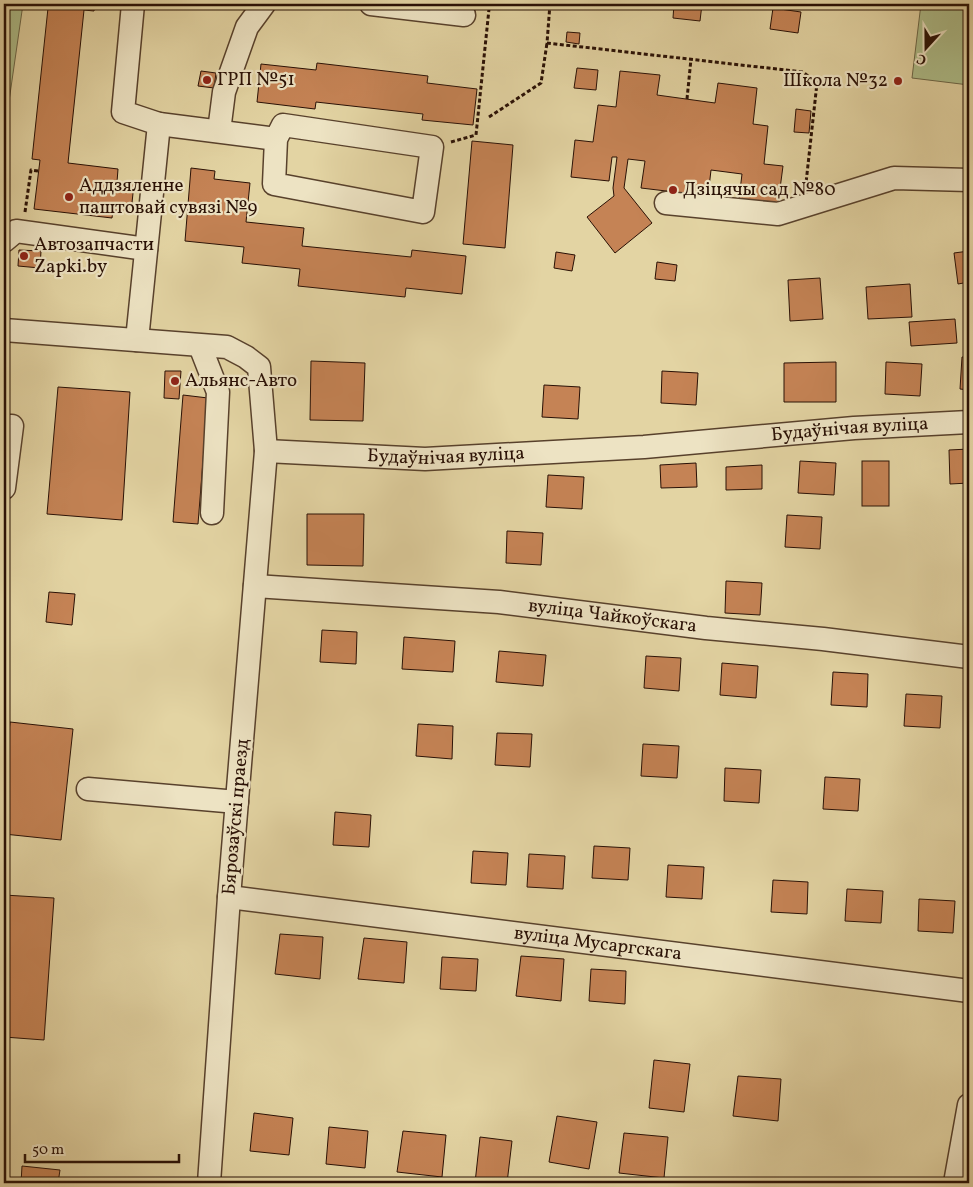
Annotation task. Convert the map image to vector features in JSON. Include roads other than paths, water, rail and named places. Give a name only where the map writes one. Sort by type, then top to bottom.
[{"type":"street","points":[[134,4],[123,112],[159,124],[276,139]]},
{"type":"street","points":[[219,131],[224,92],[237,55],[247,27],[264,4]]},
{"type":"street","points":[[371,4],[464,15]]},
{"type":"street","points":[[137,340],[159,124]]},
{"type":"street","points":[[283,125],[432,147],[423,212],[274,184],[276,139],[283,125]]},
{"type":"street","points":[[666,203],[778,214],[894,178],[969,180]]},
{"type":"street","points":[[4,241],[16,231],[146,249]]},
{"type":"street","points":[[4,330],[226,348],[246,356],[259,367],[266,451]]},
{"type":"street","points":[[200,346],[218,392],[212,513]]},
{"type":"street","name":"Будаўнічая вуліца","points":[[266,451],[425,459],[644,447],[854,428],[969,422]]},
{"type":"street","points":[[4,426],[12,426],[4,488]]},
{"type":"street","name":"Бярозаўскі праезд","points":[[210,1183],[229,897],[266,451]]},
{"type":"street","name":"вуліца Чайкоўскага","points":[[255,586],[499,602],[706,628],[823,639],[969,657]]},
{"type":"street","points":[[88,789],[237,802]]},
{"type":"street","name":"вуліца Мусаргскага","points":[[229,897],[969,991]]},
{"type":"street","points":[[955,1183],[969,1105]]},
{"type":"place","name":"ГРП №51","points":[[207,80]]},
{"type":"place","name":"Школа №32","points":[[898,81]]},
{"type":"place","name":"Дзіцячы сад №80","points":[[673,190]]},
{"type":"place","name":"Аддзяленне паштовай сувязі №9","points":[[69,197]]},
{"type":"place","name":"Автозапчасти Zapki.by","points":[[24,256]]},
{"type":"place","name":"Альянс-Авто","points":[[175,381]]}]
